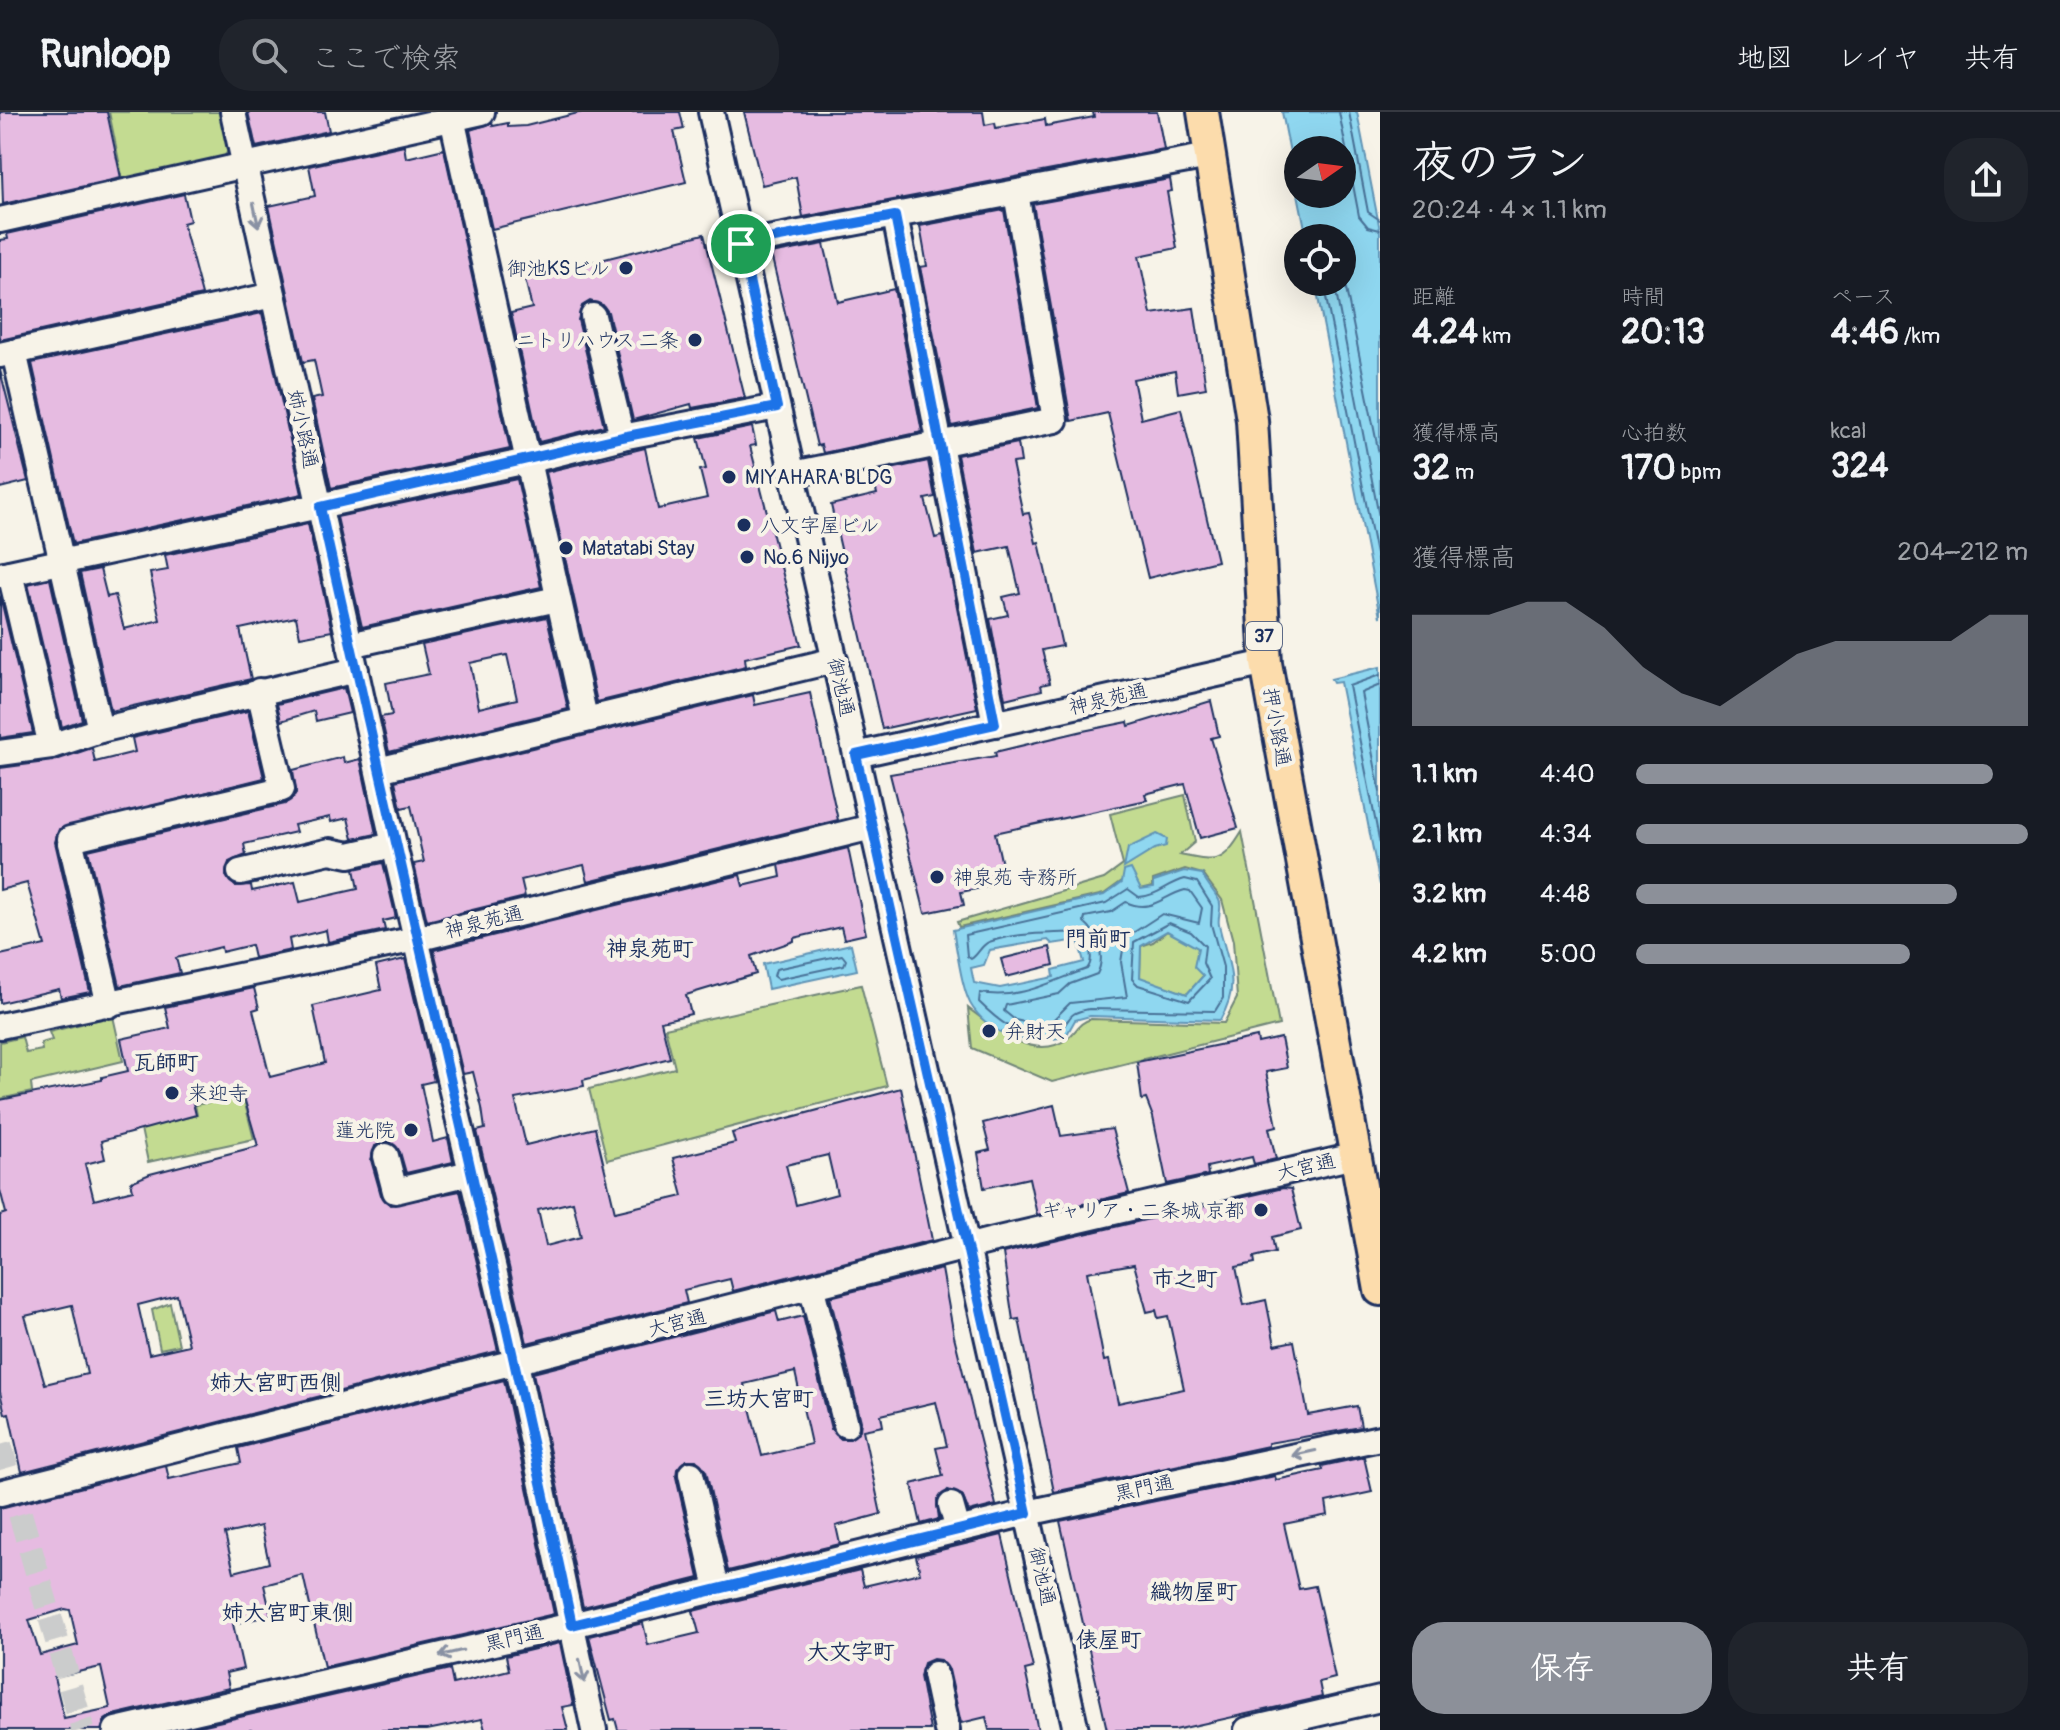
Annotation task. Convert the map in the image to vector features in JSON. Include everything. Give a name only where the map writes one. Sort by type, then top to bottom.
[{"type":"main road","name":"押小路通","points":[[1203,112],[1252,420],[1266,663],[1380,1290]]},
{"type":"street","name":"姉小路通","points":[[233,112],[394,845],[516,1363],[594,1730]]},
{"type":"street","points":[[0,220],[482,112]]},
{"type":"street","name":"御池通","points":[[711,112],[1076,1730]]},
{"type":"street","points":[[452,118],[585,718]]},
{"type":"street","points":[[741,244],[1209,156]]},
{"type":"street","points":[[793,474],[1055,420],[1016,193]]},
{"type":"street","points":[[895,216],[937,443],[995,724]]},
{"type":"street","points":[[100,730],[62,562],[7,353],[273,295]]},
{"type":"street","points":[[593,316],[622,437]]},
{"type":"street","points":[[51,746],[5,574],[320,507],[622,437],[777,407]]},
{"type":"street","points":[[350,645],[557,599]]},
{"type":"street","points":[[378,770],[835,660]]},
{"type":"street","name":"神泉苑通","points":[[856,755],[1266,663]]},
{"type":"street","points":[[0,753],[51,746],[100,730],[356,670]]},
{"type":"street","points":[[109,1005],[70,839],[282,789],[259,691]]},
{"type":"street","name":"神泉苑通","points":[[0,1026],[416,939],[872,827]]},
{"type":"street","points":[[240,872],[330,851],[349,855],[394,845]]},
{"type":"street","points":[[386,1156],[395,1191],[470,1173]]},
{"type":"street","name":"大宮通","points":[[0,1493],[968,1249],[1354,1156]]},
{"type":"street","points":[[812,1289],[846,1425]]},
{"type":"street","name":"黒門通","points":[[116,1730],[572,1625],[1027,1513],[1380,1438]]},
{"type":"street","points":[[691,1474],[717,1589]]},
{"type":"street","points":[[951,1505],[958,1530]]},
{"type":"street","points":[[935,1674],[947,1730]]},
{"type":"street","points":[[1247,1730],[1380,1699]]},
{"type":"green space","points":[[109,112],[223,112],[231,147],[223,158],[123,181]]},
{"type":"green space","points":[[1185,795],[1195,842],[1180,855],[1210,860],[1223,856],[1242,832],[1279,1025],[1052,1082],[972,1048],[968,1008],[1014,1040],[1041,1047],[1067,1039],[1080,1025],[1091,1019],[1224,1023],[1237,998],[1233,941],[1222,900],[1203,874],[1185,869],[1153,880],[1153,886],[1141,889],[1137,883],[1122,881],[1104,894],[959,927],[957,922],[1104,879],[1123,865],[1110,814]]},
{"type":"green space","points":[[1167,931],[1198,947],[1203,976],[1187,994],[1140,978],[1141,946],[1153,942]]},
{"type":"green space","points":[[861,985],[887,1086],[607,1160],[589,1089],[675,1068],[665,1028]]},
{"type":"green space","points":[[113,1016],[123,1061],[31,1083],[32,1092],[0,1099],[0,1042],[22,1037],[26,1053],[42,1050],[41,1043],[52,1040],[49,1032]]},
{"type":"green space","points":[[243,1096],[254,1139],[148,1162],[141,1129],[197,1115],[195,1105]]},
{"type":"green space","points":[[170,1303],[179,1345],[160,1349],[152,1310]]},
{"type":"water","points":[[1282,112],[1357,112],[1380,230],[1380,617],[1318,296],[1356,296],[1356,224],[1304,224],[1301,208],[1356,208],[1356,136],[1287,136]]},
{"type":"water","points":[[1380,667],[1380,885],[1340,682],[1333,683],[1331,679]]},
{"type":"water","points":[[1157,834],[1167,839],[1166,846],[1155,849],[1124,868],[1128,848]]},
{"type":"water","points":[[1131,869],[1141,889],[1154,887],[1154,881],[1184,871],[1202,874],[1219,900],[1219,925],[1231,972],[1230,995],[1220,1020],[1090,1016],[1075,1020],[1066,1036],[1027,1040],[1003,1034],[982,1019],[966,993],[953,930],[1104,895],[1122,882],[1124,871]],"holes":[[[1167,931],[1198,948],[1194,967],[1203,976],[1187,994],[1140,977],[1141,946]],[[1048,940],[1052,944],[1078,940],[1084,962],[1053,970],[1054,977],[1000,988],[974,983],[971,968],[984,965],[990,950]]]},
{"type":"water","points":[[851,944],[857,970],[768,989],[763,964]]},
{"type":"building","points":[[0,112],[107,112],[121,178],[3,204]]},
{"type":"building","points":[[248,112],[325,112],[329,131],[256,147]]},
{"type":"building","points":[[582,112],[680,112],[684,129],[674,131],[686,182],[492,229],[470,130],[492,123],[493,126],[508,123],[508,127],[526,126]]},
{"type":"building","points":[[744,112],[983,112],[985,125],[995,123],[996,128],[1045,119],[1046,126],[1094,117],[1093,112],[1157,112],[1164,149],[803,217],[796,177],[762,185]]},
{"type":"building","points":[[404,145],[406,158],[444,149],[510,449],[331,488],[312,399],[322,397],[314,360],[303,362],[269,206],[315,196],[309,166]]},
{"type":"building","points":[[1170,179],[1172,191],[1167,192],[1177,248],[1139,256],[1151,314],[1194,308],[1206,388],[1178,393],[1175,371],[1133,379],[1141,419],[1181,409],[1217,561],[1148,578],[1108,413],[1071,421],[1033,204]]},
{"type":"building","points":[[184,194],[190,221],[183,223],[202,295],[0,340],[0,240],[8,239],[7,234]]},
{"type":"building","points":[[1004,210],[1038,408],[952,426],[920,267],[927,266],[920,226]]},
{"type":"building","points":[[704,234],[745,398],[692,408],[691,404],[633,420],[608,312],[603,305],[590,301],[582,306],[578,320],[604,426],[539,442],[511,313],[532,308],[525,279]]},
{"type":"building","points":[[824,244],[838,302],[894,289],[922,432],[823,453],[821,445],[817,446],[771,254]]},
{"type":"building","points":[[262,313],[302,494],[73,544],[32,363]]},
{"type":"building","points":[[0,370],[28,481],[0,488]]},
{"type":"building","points":[[752,427],[756,445],[750,446],[801,645],[745,658],[746,666],[597,702],[546,472],[645,448],[658,509],[707,498],[700,470],[706,469],[698,438]]},
{"type":"building","points":[[1018,443],[1021,462],[1012,463],[1023,514],[1029,513],[1036,543],[1039,542],[1062,646],[1042,650],[1050,683],[1041,685],[1042,690],[1005,699],[990,619],[1008,615],[1003,597],[1020,593],[1009,546],[977,553],[957,455]]},
{"type":"building","points":[[928,461],[935,497],[925,499],[935,538],[943,536],[977,708],[882,729],[831,505],[877,494],[872,473]]},
{"type":"building","points":[[517,479],[541,587],[362,627],[337,517]]},
{"type":"building","points":[[308,524],[332,631],[300,637],[296,617],[240,629],[251,679],[111,711],[80,573],[100,569],[107,597],[115,595],[124,629],[160,620],[150,573],[168,570],[165,555]]},
{"type":"building","points":[[50,579],[82,720],[62,727],[28,584]]},
{"type":"building","points":[[0,596],[33,733],[0,738]]},
{"type":"building","points":[[547,617],[568,709],[389,752],[381,717],[392,715],[386,683],[429,674],[422,644]],"holes":[[[507,655],[517,699],[479,708],[470,663]]]},
{"type":"building","points":[[344,688],[350,713],[316,721],[314,711],[281,721],[277,704]]},
{"type":"building","points":[[810,693],[838,820],[588,881],[584,865],[521,880],[525,897],[427,921],[414,864],[424,862],[411,806],[401,808],[395,781],[753,695],[755,705]]},
{"type":"building","points":[[1211,701],[1219,736],[1211,738],[1238,828],[1200,838],[1185,784],[1145,794],[1147,800],[995,833],[1004,874],[989,877],[991,886],[961,892],[964,905],[925,913],[890,774],[996,756],[995,752],[1083,731],[1128,722],[1129,726]]},
{"type":"building","points":[[248,711],[264,778],[59,829],[55,842],[90,992],[61,998],[59,989],[0,1003],[0,955],[45,945],[27,883],[0,890],[0,768],[53,761],[92,748],[95,762],[135,752],[132,738]]},
{"type":"building","points":[[343,757],[344,763],[360,759],[376,834],[353,839],[348,818],[331,822],[330,817],[294,825],[296,832],[244,844],[246,855],[229,862],[226,876],[235,886],[251,885],[252,891],[295,882],[300,902],[358,889],[354,869],[383,863],[396,918],[383,921],[385,930],[328,942],[326,930],[289,939],[291,950],[254,958],[251,945],[222,952],[221,947],[176,958],[180,973],[120,986],[88,850],[285,804],[296,793],[293,770]]},
{"type":"building","points":[[848,848],[866,934],[844,939],[841,927],[794,938],[794,941],[751,956],[756,974],[686,995],[691,1014],[661,1021],[670,1058],[583,1080],[584,1086],[515,1099],[526,1145],[595,1128],[615,1212],[683,1196],[673,1158],[735,1143],[732,1133],[901,1088],[932,1240],[733,1291],[730,1279],[684,1290],[687,1303],[527,1343],[477,1131],[485,1129],[482,1108],[473,1072],[463,1074],[434,950],[740,875],[743,886],[781,877],[779,865]],"holes":[[[828,1155],[837,1194],[796,1205],[786,1165]],[[573,1202],[581,1237],[546,1246],[538,1210]]]},
{"type":"building","points":[[1050,947],[1054,965],[1006,977],[1001,959]]},
{"type":"building","points":[[405,959],[434,1081],[421,1084],[433,1142],[448,1138],[453,1162],[406,1173],[400,1152],[389,1141],[375,1146],[371,1160],[381,1195],[390,1205],[460,1191],[498,1351],[22,1472],[9,1413],[5,1414],[0,1392],[0,1215],[6,1213],[0,1190],[0,1100],[102,1080],[102,1077],[128,1071],[121,1039],[170,1028],[165,1007],[254,988],[259,1008],[253,1010],[270,1077],[325,1063],[313,1006],[381,990],[376,966]],"holes":[[[241,1087],[258,1146],[150,1174],[131,1182],[133,1190],[94,1200],[85,1164],[105,1159],[101,1141],[196,1115],[192,1099]],[[177,1295],[189,1345],[149,1354],[138,1305]],[[72,1305],[87,1374],[45,1384],[25,1316]]]},
{"type":"building","points":[[1257,1037],[1258,1043],[1281,1038],[1287,1068],[1266,1072],[1277,1126],[1269,1128],[1276,1159],[1254,1164],[1252,1157],[1207,1167],[1208,1175],[1167,1184],[1153,1117],[1146,1099],[1142,1100],[1137,1062]]},
{"type":"building","points":[[1054,1105],[1061,1136],[1112,1129],[1129,1193],[1037,1215],[1029,1178],[984,1188],[978,1153],[990,1150],[983,1123]]},
{"type":"building","points":[[1283,1188],[1291,1189],[1301,1230],[1272,1237],[1275,1252],[1254,1257],[1255,1263],[1236,1267],[1244,1305],[1266,1300],[1275,1345],[1294,1341],[1308,1415],[1357,1406],[1361,1427],[1268,1443],[1268,1446],[1054,1492],[1019,1319],[1013,1320],[1003,1253]],"holes":[[[1134,1264],[1147,1312],[1156,1310],[1158,1318],[1168,1316],[1184,1389],[1118,1403],[1109,1360],[1104,1361],[1087,1272]]]},
{"type":"building","points":[[942,1269],[954,1336],[996,1505],[969,1512],[962,1495],[948,1490],[937,1501],[939,1519],[921,1524],[912,1484],[943,1476],[936,1448],[947,1446],[936,1402],[881,1415],[883,1426],[863,1430],[881,1514],[836,1526],[840,1544],[728,1571],[706,1471],[696,1460],[687,1460],[677,1469],[676,1477],[699,1578],[583,1607],[533,1373],[776,1311],[779,1322],[803,1316],[831,1429],[841,1439],[850,1439],[860,1430],[861,1421],[830,1297]],"holes":[[[795,1372],[811,1444],[762,1456],[744,1384]]]},
{"type":"building","points":[[504,1380],[554,1614],[324,1667],[303,1575],[264,1585],[271,1615],[233,1624],[243,1669],[226,1673],[229,1688],[113,1715],[105,1720],[101,1730],[0,1730],[0,1508],[166,1466],[169,1479],[241,1463],[238,1448]],"holes":[[[261,1526],[269,1563],[234,1572],[225,1534]],[[70,1610],[78,1645],[40,1655],[29,1620]],[[101,1667],[110,1708],[64,1718],[54,1677]]]},
{"type":"building","points":[[1364,1457],[1372,1492],[1326,1502],[1328,1515],[1284,1524],[1299,1589],[1315,1586],[1321,1612],[1335,1678],[1319,1682],[1322,1697],[1175,1730],[1107,1730],[1060,1521],[1275,1476],[1276,1480]]},
{"type":"building","points":[[1002,1535],[1033,1668],[1025,1670],[1038,1730],[989,1730],[986,1717],[961,1723],[949,1670],[940,1660],[933,1659],[924,1663],[920,1676],[930,1730],[618,1730],[615,1719],[611,1720],[589,1636],[643,1623],[648,1645],[699,1633],[693,1611],[860,1570],[864,1586],[920,1573],[916,1556]]},
{"type":"building","points":[[560,1643],[573,1705],[562,1707],[568,1730],[485,1730],[482,1719],[427,1730],[183,1730],[450,1669],[453,1684],[509,1670],[506,1656]]},
{"type":"tunnel","points":[[0,1445],[83,1730]]},
{"type":"place","name":"御池KSビル","points":[[626,268]]},
{"type":"place","name":"ニトリハウス 二条","points":[[695,340]]},
{"type":"place","name":"MIYAHARA BLDG","points":[[729,477]]},
{"type":"place","name":"八文字屋ビル","points":[[744,525]]},
{"type":"place","name":"Matatabi Stay","points":[[566,548]]},
{"type":"place","name":"No.6 Nijyo","points":[[747,557]]},
{"type":"place","name":"神泉苑 寺務所","points":[[937,877]]},
{"type":"place","name":"弁財天","points":[[989,1031]]},
{"type":"place","name":"来迎寺","points":[[172,1093]]},
{"type":"place","name":"蓮光院","points":[[411,1130]]},
{"type":"place","name":"ギャリア・二条城 京都","points":[[1261,1210]]},
{"type":"district","name":"門前町","points":[[1098,939]]},
{"type":"district","name":"神泉苑町","points":[[650,949]]},
{"type":"district","name":"瓦師町","points":[[166,1063]]},
{"type":"district","name":"市之町","points":[[1185,1279]]},
{"type":"district","name":"姉大宮町西側","points":[[276,1383]]},
{"type":"district","name":"三坊大宮町","points":[[759,1399]]},
{"type":"district","name":"織物屋町","points":[[1194,1592]]},
{"type":"district","name":"姉大宮町東側","points":[[288,1613]]},
{"type":"district","name":"俵屋町","points":[[1109,1640]]},
{"type":"district","name":"大文字町","points":[[851,1652]]},
{"type":"route","points":[[895,216],[937,443],[995,724],[856,755],[1027,1513],[572,1625],[516,1363],[394,845],[320,507],[622,437],[777,407],[741,244],[895,216]]}]
